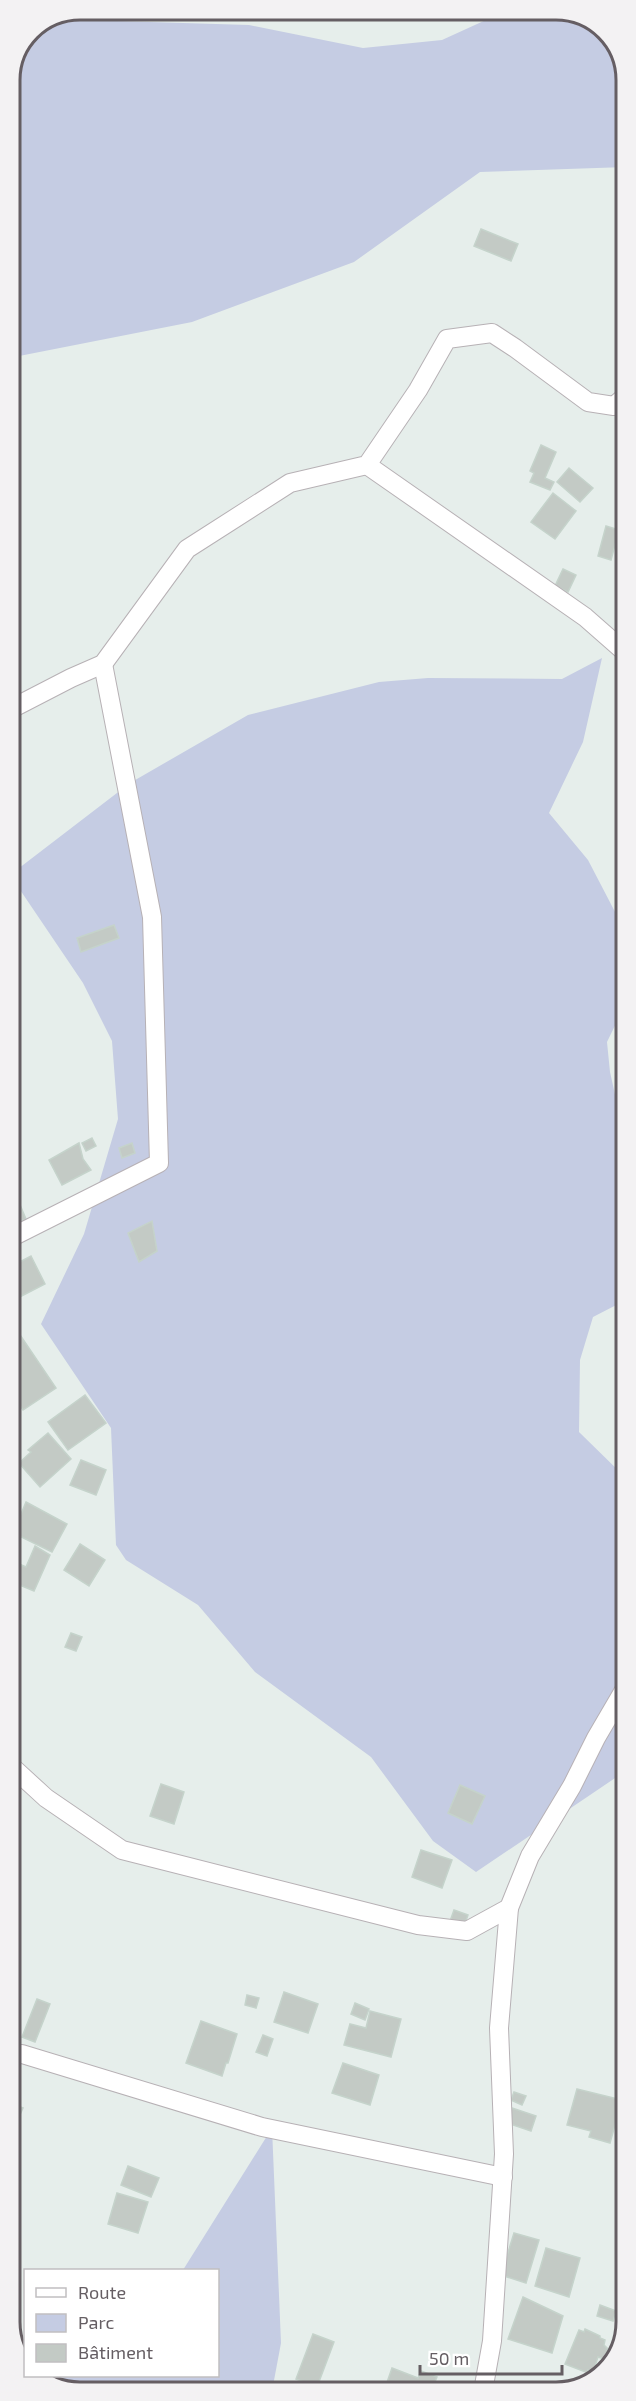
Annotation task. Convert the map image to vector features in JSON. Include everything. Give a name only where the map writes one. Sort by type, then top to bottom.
[{"type":"street","points":[[20,704],[103,664],[188,549],[290,483],[367,465],[418,390],[447,339],[492,333],[588,402],[614,406],[616,404]]},
{"type":"street","points":[[367,465],[585,617],[616,644]]},
{"type":"street","points":[[20,1233],[159,1163],[152,917],[103,664]]},
{"type":"street","points":[[485,2382],[492,2341],[503,2178],[499,2028],[509,1908],[530,1856],[572,1786],[616,1704]]},
{"type":"street","points":[[20,1774],[46,1798],[122,1850],[418,1925],[467,1931],[509,1908]]},
{"type":"street","points":[[22,2054],[262,2127],[503,2178]]},
{"type":"green space","points":[[84,20],[249,25],[363,48],[442,40],[486,20],[561,20],[587,27],[609,49],[615,68],[616,167],[480,172],[354,262],[192,322],[20,356],[20,79],[24,56],[37,37],[46,30],[56,24]]},
{"type":"green space","points":[[602,658],[583,742],[549,813],[588,860],[616,914],[616,1024],[607,1042],[616,1099],[616,1305],[593,1317],[580,1360],[579,1432],[616,1468],[616,1777],[476,1872],[433,1841],[371,1757],[255,1672],[198,1605],[126,1560],[116,1545],[111,1428],[41,1324],[84,1234],[118,1119],[112,1041],[83,983],[20,890],[20,867],[130,783],[248,715],[379,682],[428,678],[562,679]]},
{"type":"green space","points":[[272,2128],[281,2343],[274,2381],[75,2381],[56,2377],[219,2377],[219,2269],[184,2269]]},
{"type":"building","points":[[481,229],[518,244],[511,261],[474,246]]},
{"type":"building","points":[[541,445],[556,452],[545,478],[554,482],[550,490],[530,482],[534,473],[530,471]]},
{"type":"building","points":[[569,468],[593,488],[580,502],[557,482]]},
{"type":"building","points":[[553,493],[576,511],[555,539],[531,522]]},
{"type":"building","points":[[606,526],[616,529],[616,541],[611,560],[598,556]]},
{"type":"building","points":[[563,569],[576,575],[568,592],[555,586]]},
{"type":"building","points":[[114,925],[119,938],[81,952],[77,938]]},
{"type":"building","points":[[92,1138],[96,1146],[86,1151],[82,1143]]},
{"type":"building","points":[[79,1143],[83,1159],[91,1170],[62,1185],[49,1160]]},
{"type":"building","points":[[132,1143],[135,1153],[122,1158],[119,1148]]},
{"type":"building","points":[[20,1205],[26,1219],[20,1222]]},
{"type":"building","points":[[152,1221],[157,1251],[139,1262],[128,1233]]},
{"type":"building","points":[[31,1256],[45,1284],[20,1297],[20,1262]]},
{"type":"building","points":[[20,1335],[56,1388],[23,1410],[20,1405]]},
{"type":"building","points":[[85,1395],[106,1423],[68,1450],[48,1422]]},
{"type":"building","points":[[48,1433],[71,1459],[40,1487],[20,1464],[31,1452],[28,1450]]},
{"type":"building","points":[[81,1460],[106,1470],[96,1495],[70,1485]]},
{"type":"building","points":[[26,1502],[67,1524],[52,1552],[20,1536],[20,1516]]},
{"type":"building","points":[[80,1544],[105,1560],[89,1586],[64,1570]]},
{"type":"building","points":[[35,1546],[50,1555],[34,1591],[20,1585],[20,1564],[26,1567]]},
{"type":"building","points":[[71,1633],[82,1637],[76,1651],[65,1647]]},
{"type":"building","points":[[161,1784],[184,1792],[174,1824],[150,1816]]},
{"type":"building","points":[[460,1785],[485,1796],[472,1824],[448,1813]]},
{"type":"building","points":[[421,1850],[452,1860],[442,1888],[412,1877]]},
{"type":"building","points":[[454,1910],[468,1915],[463,1929],[449,1924]]},
{"type":"building","points":[[284,1992],[318,2004],[308,2033],[274,2022]]},
{"type":"building","points":[[247,1995],[259,1998],[256,2008],[245,2005]]},
{"type":"building","points":[[37,1999],[50,2004],[35,2042],[22,2037]]},
{"type":"building","points":[[355,2003],[369,2009],[365,2020],[351,2014]]},
{"type":"building","points":[[370,2011],[401,2019],[391,2057],[344,2045],[350,2024],[366,2028]]},
{"type":"building","points":[[201,2021],[237,2034],[222,2076],[186,2063]]},
{"type":"building","points":[[263,2035],[273,2039],[267,2056],[256,2052]]},
{"type":"building","points":[[343,2063],[379,2075],[370,2105],[332,2093]]},
{"type":"building","points":[[577,2089],[616,2099],[616,2122],[610,2143],[589,2137],[591,2131],[567,2125]]},
{"type":"building","points":[[514,2092],[526,2096],[522,2105],[511,2100]]},
{"type":"building","points":[[512,2108],[536,2116],[531,2131],[507,2123]]},
{"type":"building","points":[[128,2166],[159,2178],[151,2197],[121,2185]]},
{"type":"building","points":[[117,2193],[148,2202],[138,2233],[108,2224]]},
{"type":"building","points":[[514,2233],[539,2240],[526,2283],[501,2275]]},
{"type":"building","points":[[546,2248],[580,2258],[569,2297],[535,2286]]},
{"type":"building","points":[[523,2297],[563,2316],[552,2353],[508,2339]]},
{"type":"building","points":[[600,2305],[616,2311],[613,2321],[597,2316]]},
{"type":"building","points":[[585,2329],[600,2336],[605,2340],[604,2345],[608,2349],[604,2359],[598,2357],[594,2368],[591,2371],[588,2370],[588,2373],[565,2364],[579,2330],[584,2332]]},
{"type":"building","points":[[313,2334],[334,2342],[319,2382],[296,2379]]},
{"type":"building","points":[[392,2368],[418,2378],[421,2371],[437,2377],[435,2382],[387,2382]]}]
